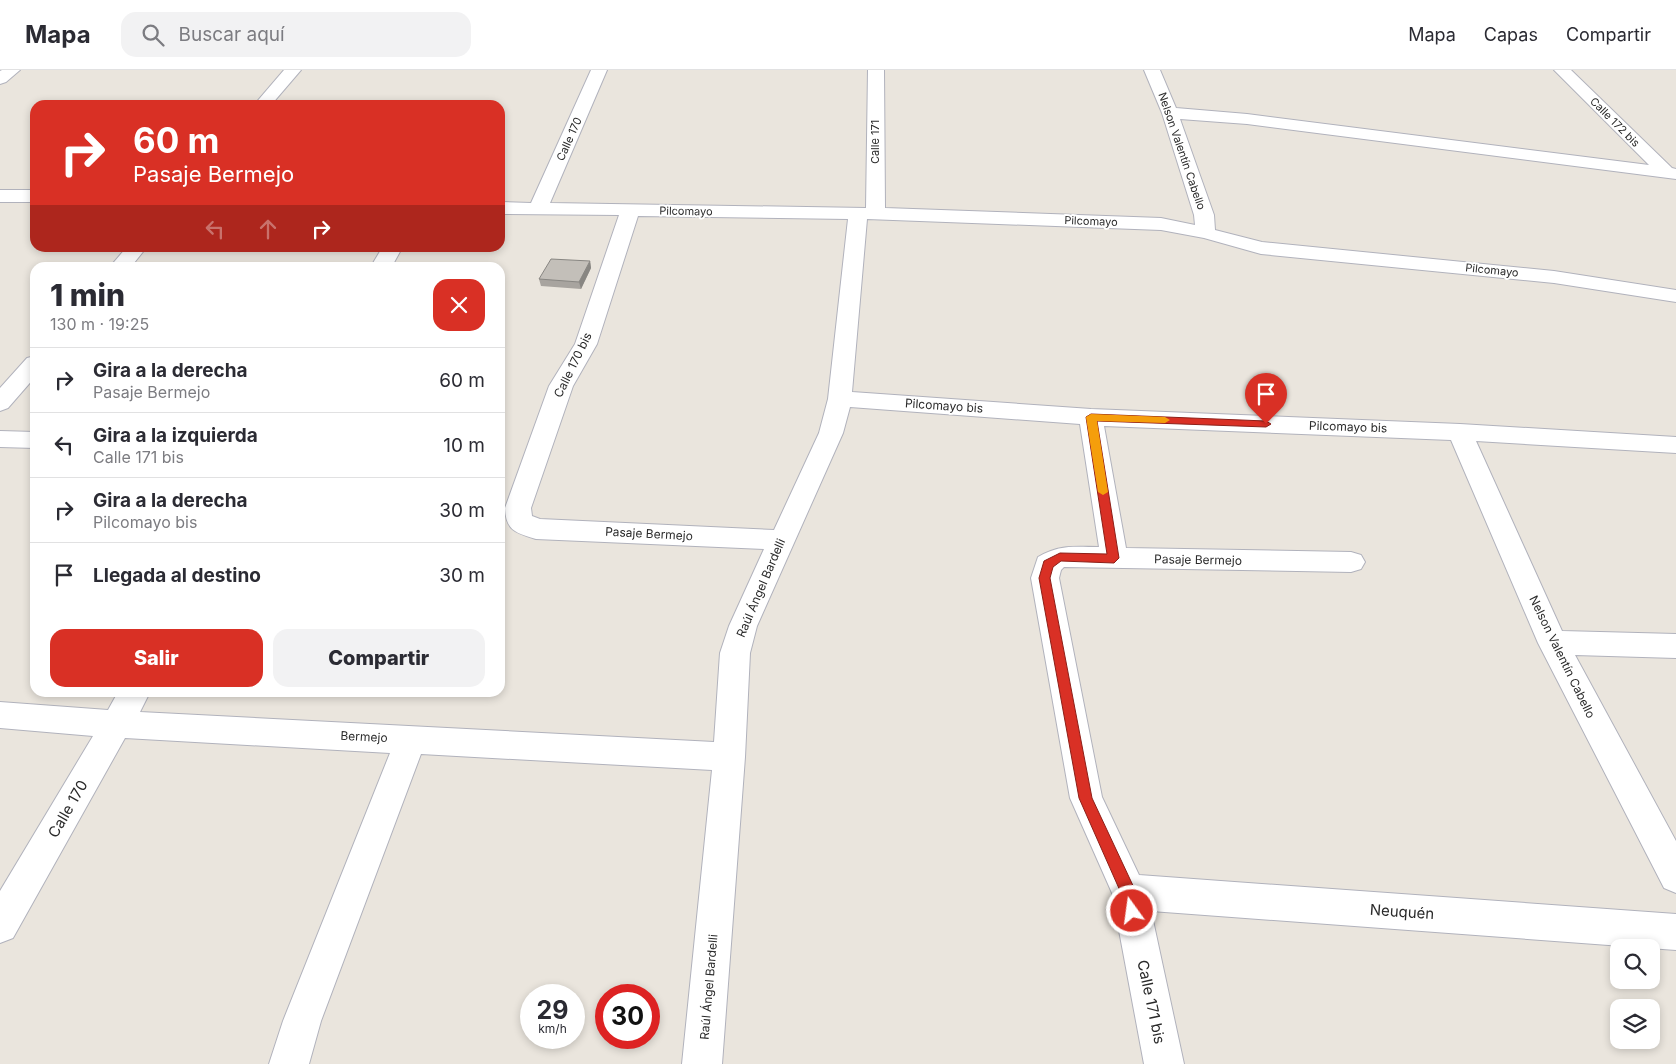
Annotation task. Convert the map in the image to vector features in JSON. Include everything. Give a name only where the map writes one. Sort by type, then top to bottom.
[{"type":"street","points":[[0,79],[12,70]]},
{"type":"street","points":[[266,100],[293,70]]},
{"type":"street","name":"Calle 170","points":[[538,208],[599,70]]},
{"type":"street","name":"Calle 171","points":[[866,213],[876,70]]},
{"type":"street","name":"Nelson Valentín Cabello","points":[[1152,70],[1170,113],[1204,215],[1206,233]]},
{"type":"street","name":"Calle 172 bis","points":[[1562,70],[1671,174]]},
{"type":"street","points":[[1170,113],[1248,120],[1671,174]]},
{"type":"street","points":[[0,196],[30,196]]},
{"type":"street","name":"Pilcomayo","points":[[505,208],[866,213],[1161,224],[1206,233],[1261,248],[1554,277],[1676,296]]},
{"type":"street","name":"Calle 170 bis","points":[[519,522],[518,508],[561,386],[586,344],[630,210]]},
{"type":"street","name":"Raúl Ángel Bardelli","points":[[702,1064],[729,757],[735,653],[743,626],[832,432],[840,399],[866,213]]},
{"type":"street","points":[[124,262],[133,252]]},
{"type":"street","points":[[0,403],[30,369]]},
{"type":"street","name":"Pilcomayo bis","points":[[840,399],[1091,417],[1460,432],[1676,445]]},
{"type":"street","points":[[1091,417],[1114,558]]},
{"type":"street","name":"Nelson Valentín Cabello","points":[[1460,432],[1553,643],[1676,876]]},
{"type":"street","points":[[0,439],[30,440]]},
{"type":"street","name":"Pasaje Bermejo","points":[[519,522],[536,529],[781,540]]},
{"type":"street","name":"Pasaje Bermejo","points":[[1048,564],[1060,557],[1351,562]]},
{"type":"street","name":"Calle 171 bis","points":[[1048,564],[1045,578],[1086,798],[1129,892],[1164,1064]]},
{"type":"street","points":[[1553,643],[1676,646]]},
{"type":"street","name":"Calle 170","points":[[0,926],[132,697]]},
{"type":"street","name":"Bermejo","points":[[0,715],[117,724],[729,757]]},
{"type":"street","points":[[289,1064],[302,1021],[411,740]]},
{"type":"street","name":"Neuquén","points":[[1129,892],[1676,932]]},
{"type":"building","points":[[551,259],[590,261],[579,282],[539,279]]},
{"type":"slow traffic","points":[[1103,492],[1091,417],[1165,420]]},
{"type":"route","points":[[1132,911],[1129,892],[1086,798],[1045,578],[1048,564],[1060,557],[1114,558],[1091,417],[1266,424]]}]
